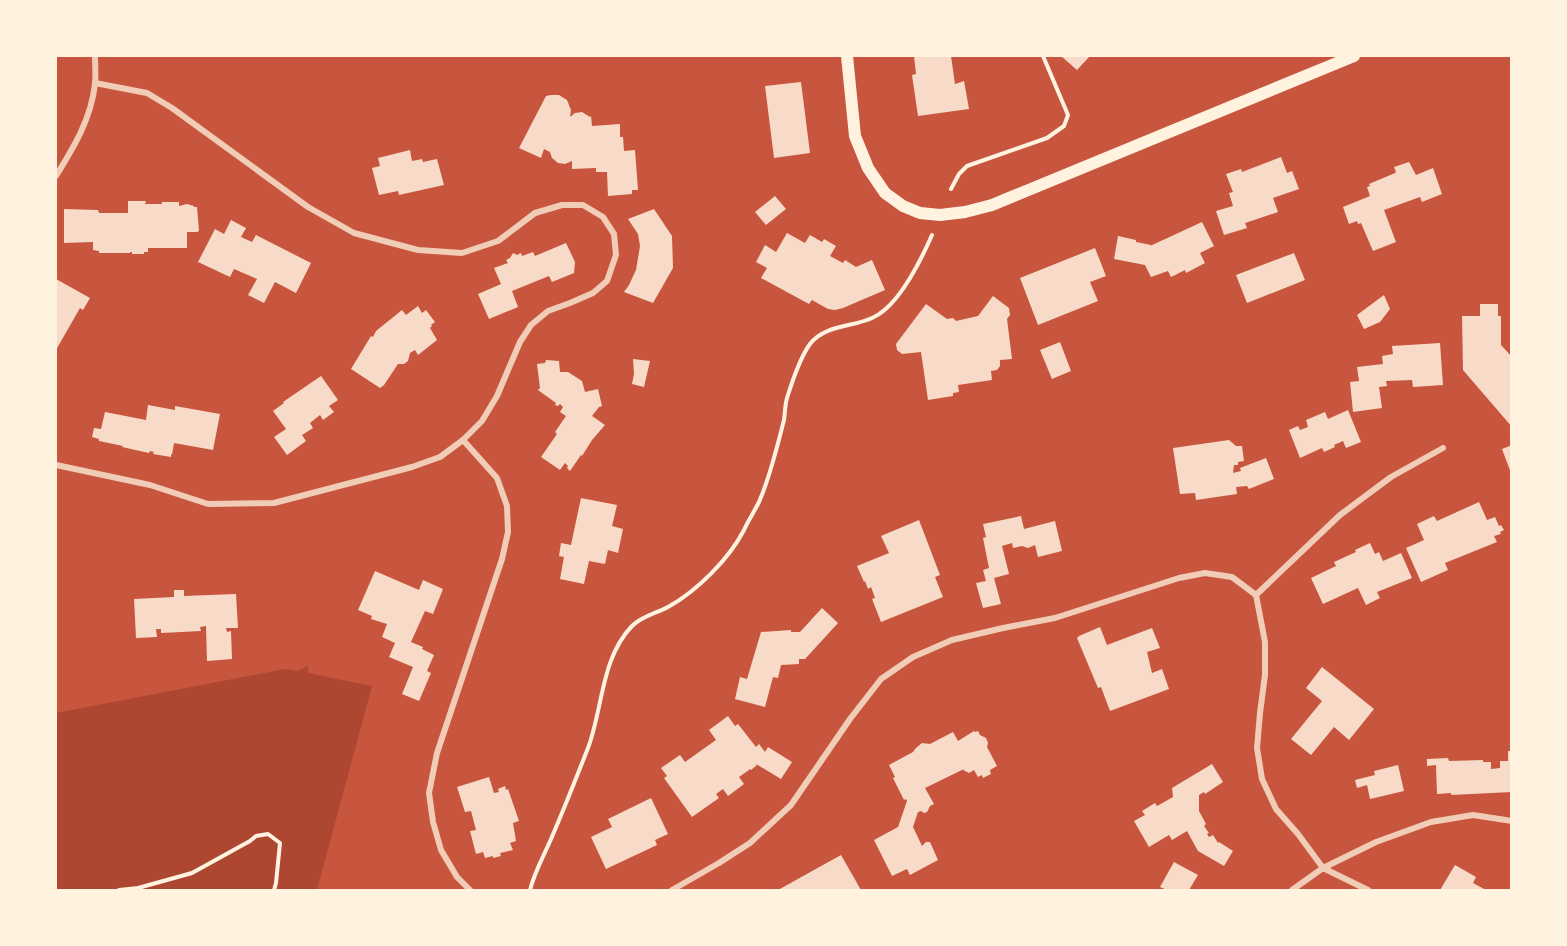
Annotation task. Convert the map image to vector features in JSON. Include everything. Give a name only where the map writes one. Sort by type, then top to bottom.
[{"type":"main road","points":[[847,56],[855,136],[868,168],[885,193],[894,201],[920,213],[940,215],[992,205],[1354,56]]},
{"type":"street","points":[[56,176],[75,145],[89,113],[95,83],[95,56]]},
{"type":"street","points":[[56,465],[150,485],[208,504],[274,503],[440,458],[482,421],[520,342],[531,325],[548,311],[593,293],[607,281],[616,255],[614,234],[603,218],[583,205],[562,205],[535,213],[498,241],[462,253],[418,250],[354,233],[308,207],[172,108],[147,93],[95,83]]},
{"type":"street","points":[[463,440],[497,478],[507,506],[508,532],[502,559],[437,753],[429,793],[433,822],[441,850],[457,877],[470,891]]},
{"type":"street","points":[[1256,595],[1340,515],[1391,477],[1443,448]]},
{"type":"street","points":[[672,891],[750,843],[791,805],[850,719],[881,679],[913,657],[952,640],[1055,618],[1179,578],[1205,573],[1232,577],[1256,595],[1265,642],[1265,675],[1257,748],[1262,779],[1276,808],[1323,868],[1368,891]]},
{"type":"street","points":[[1292,891],[1323,868],[1376,842],[1431,822],[1473,815],[1512,821]]},
{"type":"path","points":[[951,189],[959,174],[967,166],[1047,138],[1064,126],[1068,116],[1043,56]]},
{"type":"path","points":[[530,891],[589,744],[611,662],[620,641],[634,624],[693,591],[732,547],[761,496],[784,419],[787,398],[809,346],[822,334],[874,318],[885,310],[912,274],[932,235]]},
{"type":"path","points":[[119,891],[192,873],[256,836],[268,834],[280,843],[274,891]]},
{"type":"shaded area","points":[[308,666],[308,673],[372,686],[317,890],[56,890],[56,713],[285,669],[298,671]]},
{"type":"building","points":[[914,56],[951,56],[955,84],[964,81],[969,109],[918,116],[912,75],[916,74]]},
{"type":"building","points":[[1061,56],[1090,56],[1077,70]]},
{"type":"building","points":[[801,82],[810,153],[774,158],[765,86]]},
{"type":"building","points":[[559,95],[567,100],[571,110],[570,117],[582,112],[591,116],[592,126],[620,124],[620,137],[623,137],[624,151],[635,150],[638,190],[632,190],[632,194],[608,196],[607,172],[596,172],[596,168],[572,169],[572,161],[565,164],[558,163],[552,158],[550,152],[544,149],[541,158],[519,148],[546,96]]},
{"type":"building","points":[[410,150],[412,161],[422,159],[423,162],[437,159],[444,185],[399,195],[398,191],[379,195],[372,168],[380,166],[378,158]]},
{"type":"building","points":[[1281,157],[1287,173],[1292,171],[1299,189],[1273,198],[1278,212],[1245,223],[1247,228],[1224,235],[1216,211],[1233,206],[1229,193],[1233,192],[1226,174],[1241,169],[1242,172]]},
{"type":"building","points":[[1409,162],[1416,175],[1433,168],[1442,194],[1422,202],[1420,197],[1384,210],[1396,242],[1373,251],[1361,223],[1358,224],[1357,221],[1349,224],[1343,207],[1370,196],[1367,187],[1370,186],[1369,184],[1395,173],[1394,167]]},
{"type":"building","points":[[775,196],[786,209],[766,225],[755,212]]},
{"type":"building","points":[[128,201],[146,201],[145,204],[179,202],[179,206],[187,204],[197,207],[199,231],[187,232],[187,248],[148,248],[148,252],[144,254],[99,253],[93,250],[93,242],[64,243],[64,209],[98,210],[99,213],[128,213]]},
{"type":"building","points":[[654,209],[672,236],[673,268],[653,303],[624,292],[636,270],[640,246],[638,234],[628,219]]},
{"type":"building","points":[[231,220],[246,228],[241,237],[252,242],[256,235],[311,263],[296,293],[275,282],[264,303],[248,295],[257,279],[234,269],[230,277],[198,262],[215,229],[224,234]]},
{"type":"building","points":[[1202,222],[1214,246],[1200,253],[1205,263],[1186,273],[1185,270],[1171,277],[1168,271],[1151,277],[1145,265],[1114,259],[1118,236],[1150,246]]},
{"type":"building","points":[[787,233],[805,243],[810,235],[822,242],[824,239],[836,246],[830,256],[843,263],[845,260],[856,267],[872,260],[885,290],[835,310],[828,309],[812,300],[809,304],[761,278],[767,268],[756,262],[765,245],[776,252]]},
{"type":"building","points":[[566,243],[575,262],[574,273],[552,282],[549,276],[512,291],[518,307],[489,319],[478,294],[501,284],[494,268],[508,263],[506,260],[513,253],[517,255],[521,253],[522,256],[533,252],[535,256]]},
{"type":"building","points":[[1095,248],[1106,276],[1090,282],[1098,301],[1038,325],[1020,278]]},
{"type":"building","points":[[1294,253],[1305,280],[1247,303],[1236,275]]},
{"type":"building","points":[[56,279],[90,298],[83,310],[80,308],[56,350]]},
{"type":"building","points":[[1384,295],[1390,309],[1380,322],[1364,329],[1357,315]]},
{"type":"building","points":[[993,296],[1009,308],[1010,315],[1007,319],[1012,359],[1000,360],[997,370],[991,371],[992,380],[958,385],[959,392],[953,393],[953,396],[928,400],[921,352],[902,354],[897,350],[896,344],[926,304],[947,319],[953,318],[956,321],[978,316]]},
{"type":"building","points":[[1480,304],[1498,304],[1498,316],[1501,316],[1501,345],[1512,357],[1512,427],[1463,370],[1462,316],[1480,316]]},
{"type":"building","points":[[418,306],[422,313],[426,310],[435,322],[430,328],[437,340],[418,355],[415,350],[410,353],[408,361],[398,364],[380,388],[351,369],[376,331],[402,310],[406,315]]},
{"type":"building","points":[[1060,342],[1071,371],[1052,379],[1040,350]]},
{"type":"building","points":[[1440,343],[1443,385],[1413,387],[1412,380],[1386,381],[1387,386],[1379,387],[1382,408],[1353,412],[1350,382],[1359,381],[1357,367],[1383,364],[1382,356],[1393,354],[1392,346]]},
{"type":"building","points":[[633,359],[650,361],[644,387],[632,384]]},
{"type":"building","points":[[546,360],[559,361],[560,372],[568,372],[582,381],[585,392],[598,389],[602,406],[592,416],[605,425],[570,471],[565,463],[560,470],[541,457],[566,416],[560,412],[563,407],[560,404],[555,405],[556,403],[538,390],[540,388],[537,364],[545,363]]},
{"type":"building","points":[[321,376],[338,400],[329,406],[334,412],[323,420],[320,415],[310,423],[313,428],[302,435],[306,441],[287,455],[274,437],[286,429],[273,411]]},
{"type":"building","points":[[148,405],[175,410],[175,406],[220,414],[213,450],[174,443],[171,457],[122,447],[92,437],[94,428],[101,429],[105,412],[146,420]]},
{"type":"building","points":[[1348,410],[1361,442],[1346,448],[1343,441],[1324,452],[1322,448],[1300,458],[1289,430],[1298,426],[1300,430],[1308,427],[1306,420],[1325,412],[1328,419]]},
{"type":"building","points":[[1229,440],[1236,446],[1242,446],[1244,461],[1234,465],[1233,473],[1266,458],[1274,479],[1249,489],[1247,486],[1236,487],[1237,494],[1196,500],[1195,493],[1180,494],[1173,448]]},
{"type":"building","points":[[1512,445],[1512,473],[1511,473],[1502,449]]},
{"type":"building","points":[[581,498],[617,505],[612,526],[623,529],[618,553],[608,550],[605,564],[589,561],[584,584],[560,579],[564,557],[559,556],[561,543],[571,545]]},
{"type":"building","points":[[1479,502],[1487,520],[1495,517],[1499,526],[1501,525],[1504,530],[1500,532],[1501,534],[1494,536],[1497,542],[1445,563],[1448,570],[1421,582],[1406,548],[1424,540],[1417,524],[1434,516],[1437,521]]},
{"type":"building","points":[[1021,516],[1024,529],[1055,521],[1062,551],[1038,557],[1035,545],[1028,548],[1022,546],[1013,548],[1012,543],[1002,546],[1009,574],[994,578],[1001,604],[983,608],[976,583],[986,581],[983,570],[989,568],[983,538],[986,537],[983,524]]},
{"type":"building","points":[[919,520],[940,575],[935,577],[943,597],[881,622],[872,599],[875,598],[871,587],[868,589],[857,566],[889,553],[881,536]]},
{"type":"building","points":[[1370,543],[1375,554],[1379,552],[1383,561],[1401,553],[1412,578],[1377,592],[1380,598],[1366,605],[1358,588],[1323,604],[1311,578],[1336,566],[1334,562]]},
{"type":"building","points":[[375,571],[419,590],[423,580],[443,589],[433,614],[425,611],[411,642],[434,655],[427,671],[431,673],[419,701],[402,694],[413,667],[389,657],[395,643],[382,637],[387,624],[371,619],[372,616],[358,610]]},
{"type":"building","points":[[174,590],[184,590],[184,596],[236,594],[238,628],[226,628],[227,632],[231,631],[232,659],[207,661],[206,626],[200,627],[201,631],[161,633],[161,629],[156,629],[157,637],[136,638],[134,599],[174,597]]},
{"type":"building","points":[[822,608],[838,623],[805,659],[799,659],[799,664],[781,665],[778,678],[773,677],[765,707],[735,699],[740,677],[747,679],[761,632],[791,630],[791,632],[800,632]]},
{"type":"building","points":[[1100,627],[1107,645],[1152,628],[1160,648],[1147,652],[1152,673],[1162,669],[1169,689],[1110,711],[1077,638]]},
{"type":"building","points":[[1322,667],[1374,709],[1349,740],[1334,727],[1311,755],[1291,739],[1322,701],[1306,688]]},
{"type":"building","points":[[728,716],[735,726],[738,724],[756,747],[759,744],[765,752],[768,747],[792,762],[781,779],[756,764],[739,777],[744,784],[728,796],[723,789],[716,794],[719,798],[692,817],[664,778],[667,776],[661,768],[680,755],[685,762],[716,740],[709,730]]},
{"type":"building","points":[[978,731],[986,738],[987,747],[997,766],[990,770],[991,774],[983,778],[982,775],[978,777],[974,770],[969,773],[964,769],[925,788],[934,804],[927,812],[918,812],[913,827],[922,846],[930,842],[938,860],[910,875],[907,869],[892,876],[874,840],[898,827],[907,801],[904,800],[893,778],[895,777],[889,765],[913,752],[922,743],[930,744],[953,732],[958,741]]},
{"type":"building","points":[[1508,751],[1512,751],[1512,792],[1437,794],[1436,765],[1427,766],[1427,759],[1483,760],[1483,762],[1491,762],[1491,769],[1500,768],[1500,761],[1508,761]]},
{"type":"building","points":[[1212,764],[1223,782],[1205,794],[1204,792],[1199,795],[1199,811],[1206,824],[1204,826],[1209,837],[1213,835],[1218,843],[1233,851],[1224,866],[1198,851],[1187,831],[1172,840],[1169,835],[1149,847],[1134,821],[1145,815],[1142,811],[1155,803],[1157,806],[1173,797],[1172,788]]},
{"type":"building","points":[[1398,765],[1404,791],[1370,799],[1367,785],[1357,788],[1355,780],[1375,775],[1374,771]]},
{"type":"building","points":[[489,777],[494,793],[499,792],[498,789],[505,786],[506,790],[508,789],[519,821],[513,823],[516,841],[510,843],[513,850],[500,853],[501,856],[485,858],[483,852],[476,854],[470,831],[476,830],[471,811],[465,812],[457,787]]},
{"type":"building","points":[[651,798],[668,834],[655,840],[657,845],[606,869],[591,837],[612,827],[608,819]]},
{"type":"building","points":[[841,855],[861,890],[778,890]]},
{"type":"building","points":[[1174,862],[1198,875],[1189,890],[1167,890],[1160,887]]},
{"type":"building","points":[[1455,865],[1476,877],[1473,883],[1486,890],[1440,890]]}]
